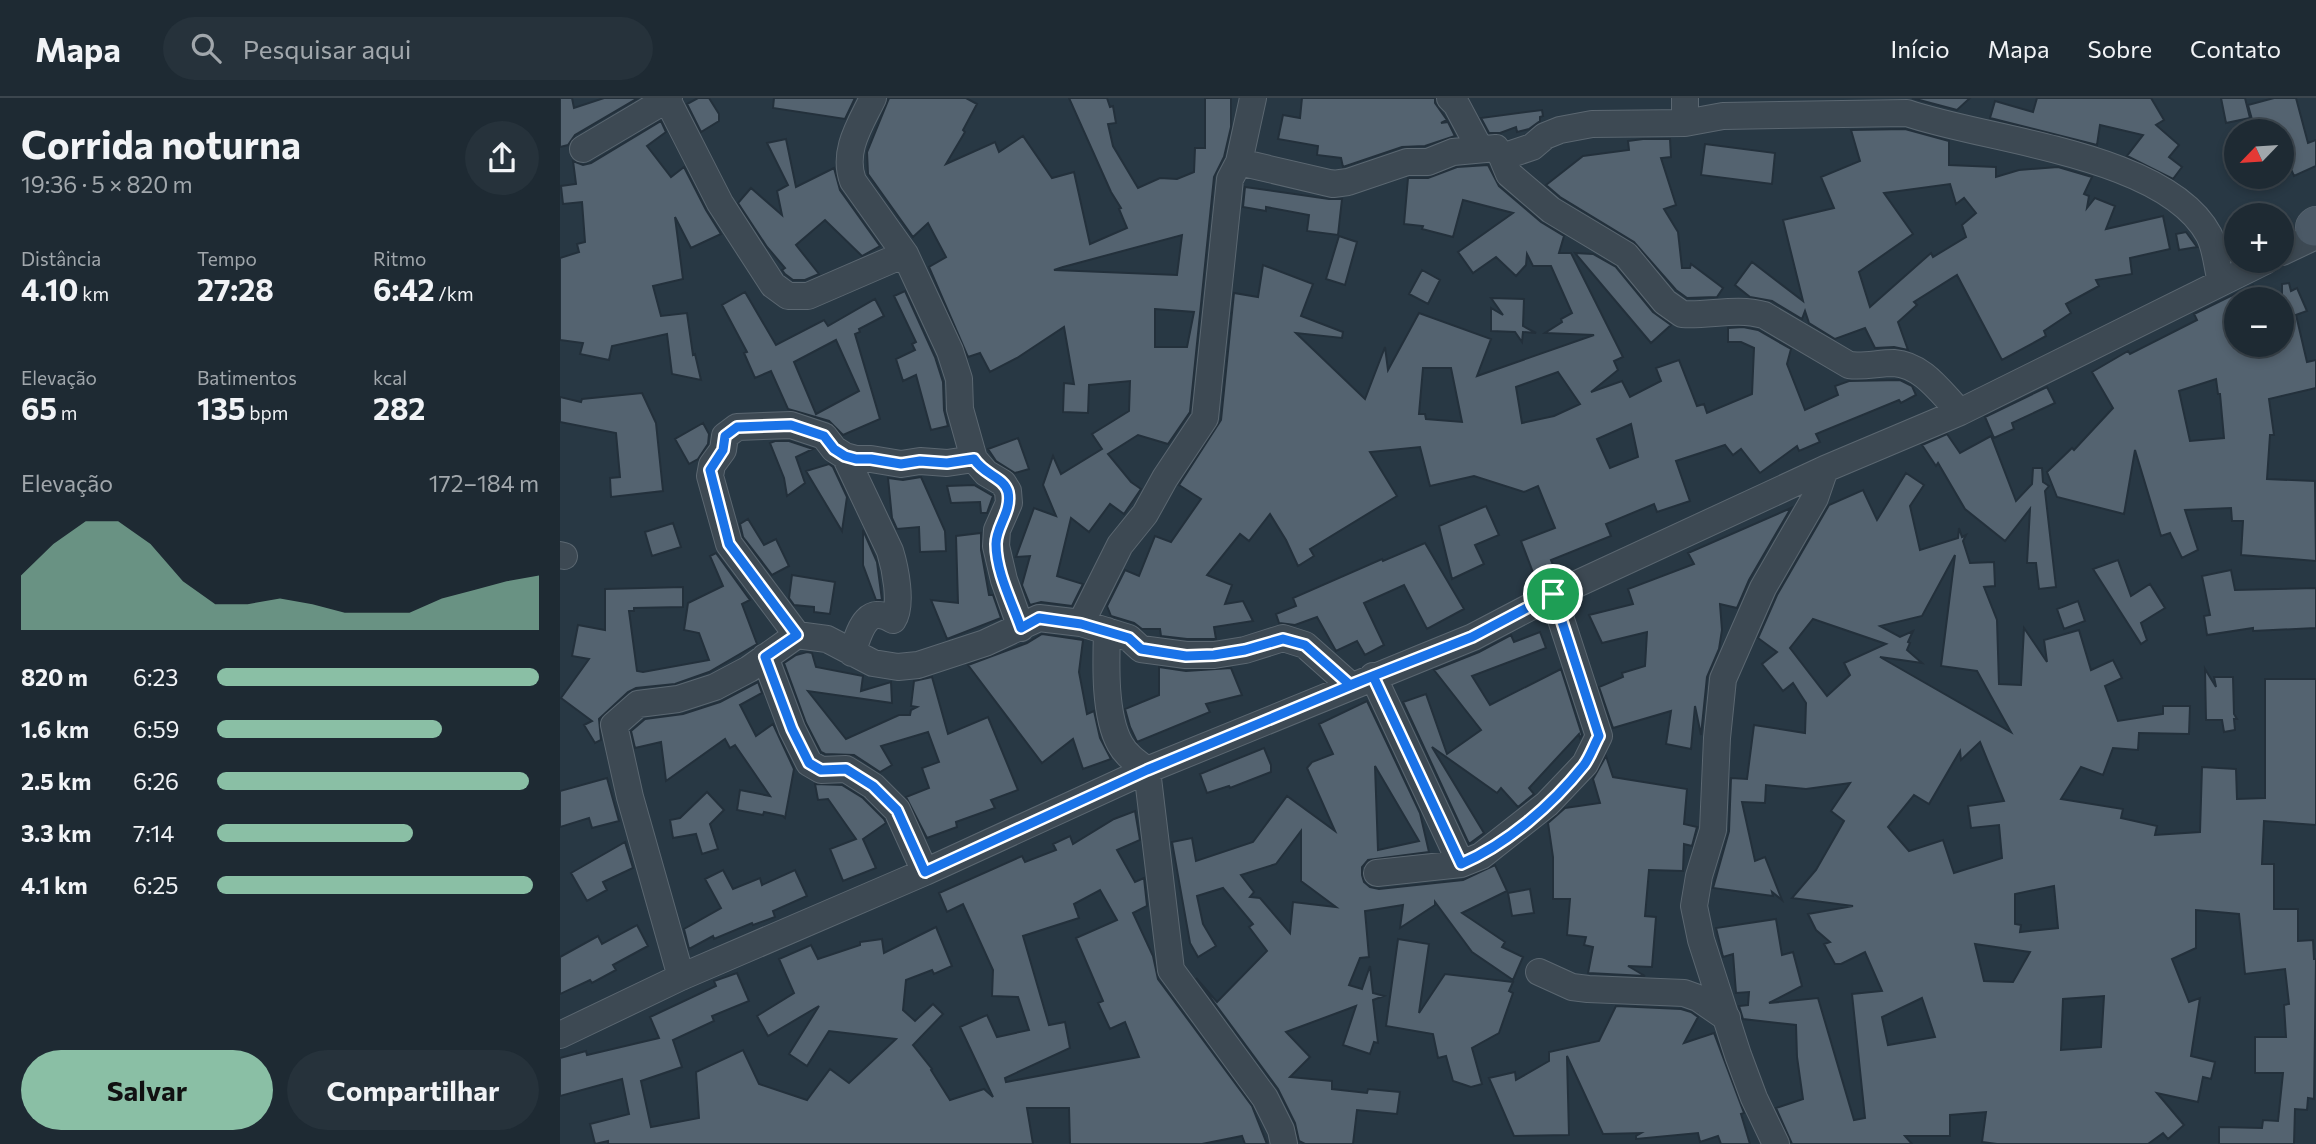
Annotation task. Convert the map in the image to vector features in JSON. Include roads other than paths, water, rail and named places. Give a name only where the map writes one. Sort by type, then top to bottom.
[{"type":"street","points":[[873,98],[851,146],[848,169],[867,203],[905,254],[956,365],[961,409],[974,459],[986,473],[1003,483],[1008,491],[1009,503],[997,530],[996,545],[1004,580],[1021,628]]},
{"type":"street","points":[[1081,624],[1120,545],[1145,514],[1165,478],[1205,418],[1230,178],[1239,162],[1253,98]]},
{"type":"street","points":[[1450,98],[1509,174],[1551,210],[1626,256],[1665,302],[1682,314],[1738,310],[1752,312],[1764,315],[1849,365],[1908,365],[1928,379],[1960,412]]},
{"type":"street","points":[[583,149],[660,100],[773,285],[788,296],[808,296],[905,254]]},
{"type":"street","points":[[1239,162],[1333,184],[1348,182],[1407,162],[1428,162],[1453,152],[1491,153],[1532,147],[1545,136],[1576,126],[1624,122],[1685,111],[1723,116],[1907,113],[1924,109],[2114,168],[2168,191],[2184,203],[2209,236],[2221,282]]},
{"type":"street","points":[[2294,246],[2316,236]]},
{"type":"street","points":[[560,1035],[681,977],[925,872],[1147,770],[1472,637],[1553,594],[1825,469],[1960,412],[2240,273]]},
{"type":"street","points":[[797,635],[729,544],[710,470],[723,450],[725,436],[737,427],[791,425],[824,436],[834,449],[845,456],[901,464],[920,461],[947,463],[974,459]]},
{"type":"street","points":[[845,456],[890,551],[897,599],[897,614],[894,620],[883,614],[873,615],[864,623],[852,653]]},
{"type":"street","points":[[1776,1144],[1754,1098],[1701,940],[1694,906],[1699,876],[1713,830],[1723,679],[1763,588],[1815,498],[1825,469]]},
{"type":"street","points":[[1377,873],[1461,864],[1481,856],[1547,804],[1585,764],[1599,736],[1553,594]]},
{"type":"street","points":[[681,977],[630,797],[614,725],[638,704],[696,694],[738,675],[797,635],[827,639],[873,663],[898,667],[918,665],[985,643],[1039,618],[1081,624],[1129,638],[1141,649],[1186,656],[1245,650],[1283,639],[1305,645],[1361,681],[1461,864]]},
{"type":"street","points":[[1107,631],[1109,704],[1119,742],[1129,757],[1147,770],[1171,970],[1265,1098],[1288,1139]]},
{"type":"street","points":[[765,657],[792,729],[809,763],[821,770],[846,769],[873,786],[897,810],[925,872]]},
{"type":"street","points":[[1539,972],[1572,987],[1684,993],[1698,998],[1727,1018]]}]
